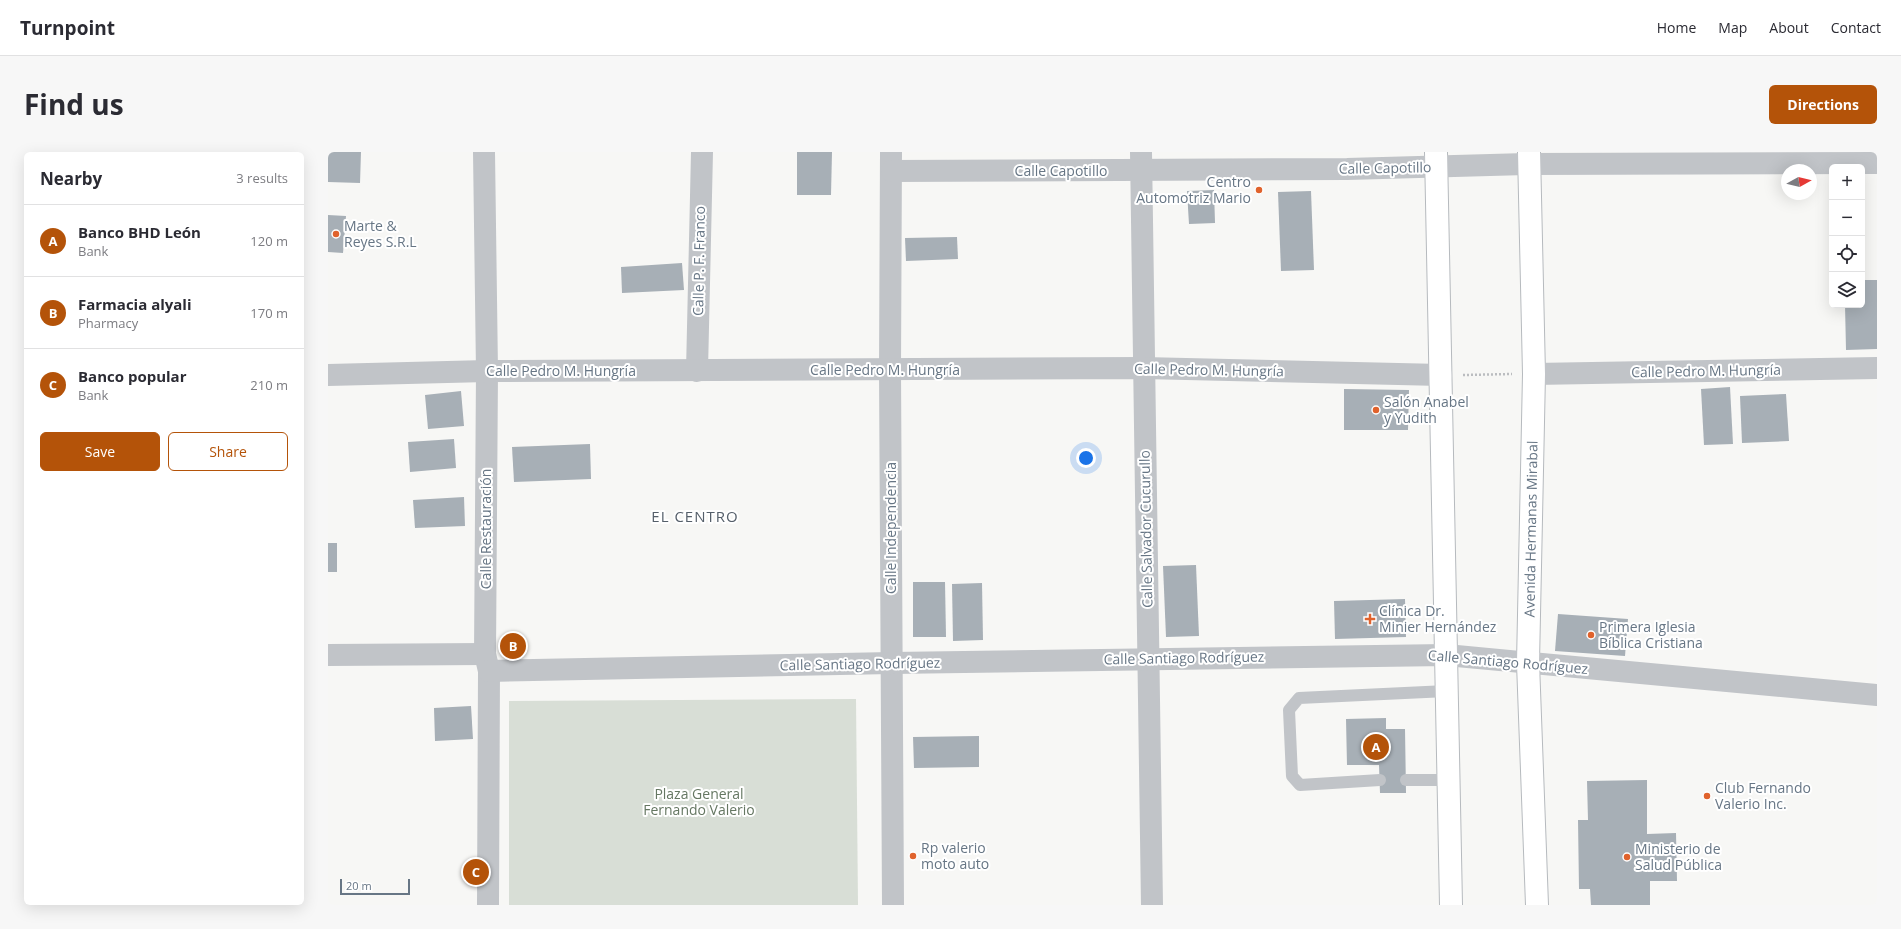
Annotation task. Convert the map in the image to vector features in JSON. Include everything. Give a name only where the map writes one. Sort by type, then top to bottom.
[{"type":"main road","name":"Avenida Hermanas Mirabal","points":[[1529,158],[1534,374],[1528,663],[1537,905]]},
{"type":"main road","points":[[1436,159],[1451,905]]},
{"type":"street","name":"Calle Restauración","points":[[484,152],[488,905]]},
{"type":"street","name":"Calle P. F. Franco","points":[[697,371],[702,152]]},
{"type":"street","name":"Calle Capotillo","points":[[892,161],[1529,158],[1877,163]]},
{"type":"street","name":"Calle Independencia","points":[[892,161],[890,370],[893,905]]},
{"type":"street","name":"Calle Salvador Cucurullo","points":[[1141,161],[1152,905]]},
{"type":"street","name":"Calle Pedro M. Hungría","points":[[328,375],[486,371],[1144,368],[1441,375]]},
{"type":"street","name":"Calle Pedro M. Hungría","points":[[1534,374],[1877,368]]},
{"type":"street","name":"Calle Santiago Rodríguez","points":[[328,655],[487,663],[892,663],[1446,655],[1877,695]]},
{"type":"lane","points":[[1380,780],[1300,785],[1292,776],[1289,710],[1299,698],[1447,691]]},
{"type":"lane","points":[[1406,780],[1448,780]]},
{"type":"path","points":[[1441,375],[1534,374]]},
{"type":"green space","name":"Plaza General Fernando Valerio","points":[[856,699],[858,905],[509,905],[509,701]]},
{"type":"building","points":[[328,152],[361,152],[360,183],[328,182]]},
{"type":"building","points":[[797,152],[832,152],[831,195],[797,195]]},
{"type":"building","points":[[1214,190],[1215,223],[1189,224],[1187,191]]},
{"type":"building","points":[[1311,191],[1314,270],[1281,271],[1278,192]]},
{"type":"building","name":"Marte & Reyes S.R.L","points":[[328,215],[346,216],[343,253],[328,252]]},
{"type":"building","points":[[957,237],[958,259],[906,261],[905,238]]},
{"type":"building","points":[[682,263],[684,290],[622,293],[621,267]]},
{"type":"building","points":[[1865,280],[1877,280],[1877,349],[1846,350],[1845,308],[1865,308]]},
{"type":"building","points":[[1730,387],[1733,444],[1704,445],[1701,389]]},
{"type":"building","name":"Salón Anabel y Yudith","points":[[1344,389],[1409,390],[1408,430],[1344,430]]},
{"type":"building","points":[[461,391],[464,426],[428,429],[425,395]]},
{"type":"building","points":[[1786,394],[1789,441],[1742,443],[1740,396]]},
{"type":"building","points":[[454,439],[456,468],[410,472],[408,442]]},
{"type":"building","points":[[590,444],[591,479],[514,482],[512,447]]},
{"type":"building","points":[[464,497],[465,526],[415,528],[413,500]]},
{"type":"building","points":[[328,543],[337,543],[337,572],[328,572]]},
{"type":"building","points":[[1196,565],[1199,636],[1166,637],[1163,566]]},
{"type":"building","points":[[913,582],[945,582],[946,637],[913,637]]},
{"type":"building","points":[[982,583],[983,640],[953,641],[952,584]]},
{"type":"building","name":"Clínica Dr. Minier Hernández","points":[[1405,599],[1406,637],[1335,639],[1334,601]]},
{"type":"building","name":"Primera Iglesia Bíblica Cristiana","points":[[1558,614],[1628,619],[1625,656],[1555,651]]},
{"type":"building","points":[[471,706],[473,739],[435,741],[434,708]]},
{"type":"building","points":[[1386,718],[1386,729],[1405,729],[1406,793],[1380,793],[1379,765],[1347,765],[1346,719]]},
{"type":"building","points":[[979,736],[979,767],[914,768],[913,737]]},
{"type":"building","name":"Ministerio de Salud Pública","points":[[1647,780],[1647,834],[1676,833],[1677,881],[1650,881],[1650,905],[1591,905],[1590,889],[1579,889],[1578,820],[1588,820],[1587,781]]},
{"type":"place","name":"Centro Automotriz Mario","points":[[1259,190]]},
{"type":"place","name":"Marte & Reyes S.R.L","points":[[336,234]]},
{"type":"place","name":"Salón Anabel y Yudith","points":[[1376,410]]},
{"type":"place","name":"Clínica Dr. Minier Hernández","points":[[1370,619]]},
{"type":"place","name":"Primera Iglesia Bíblica Cristiana","points":[[1591,635]]},
{"type":"place","name":"Farmacia alyali","points":[[513,646]]},
{"type":"place","name":"Banco BHD León","points":[[1376,747]]},
{"type":"place","name":"Club Fernando Valerio Inc.","points":[[1707,796]]},
{"type":"place","name":"Rp valerio moto auto","points":[[913,856]]},
{"type":"place","name":"Ministerio de Salud Pública","points":[[1627,857]]},
{"type":"place","name":"Banco popular","points":[[476,872]]},
{"type":"district","name":"EL CENTRO","points":[[695,517]]}]
